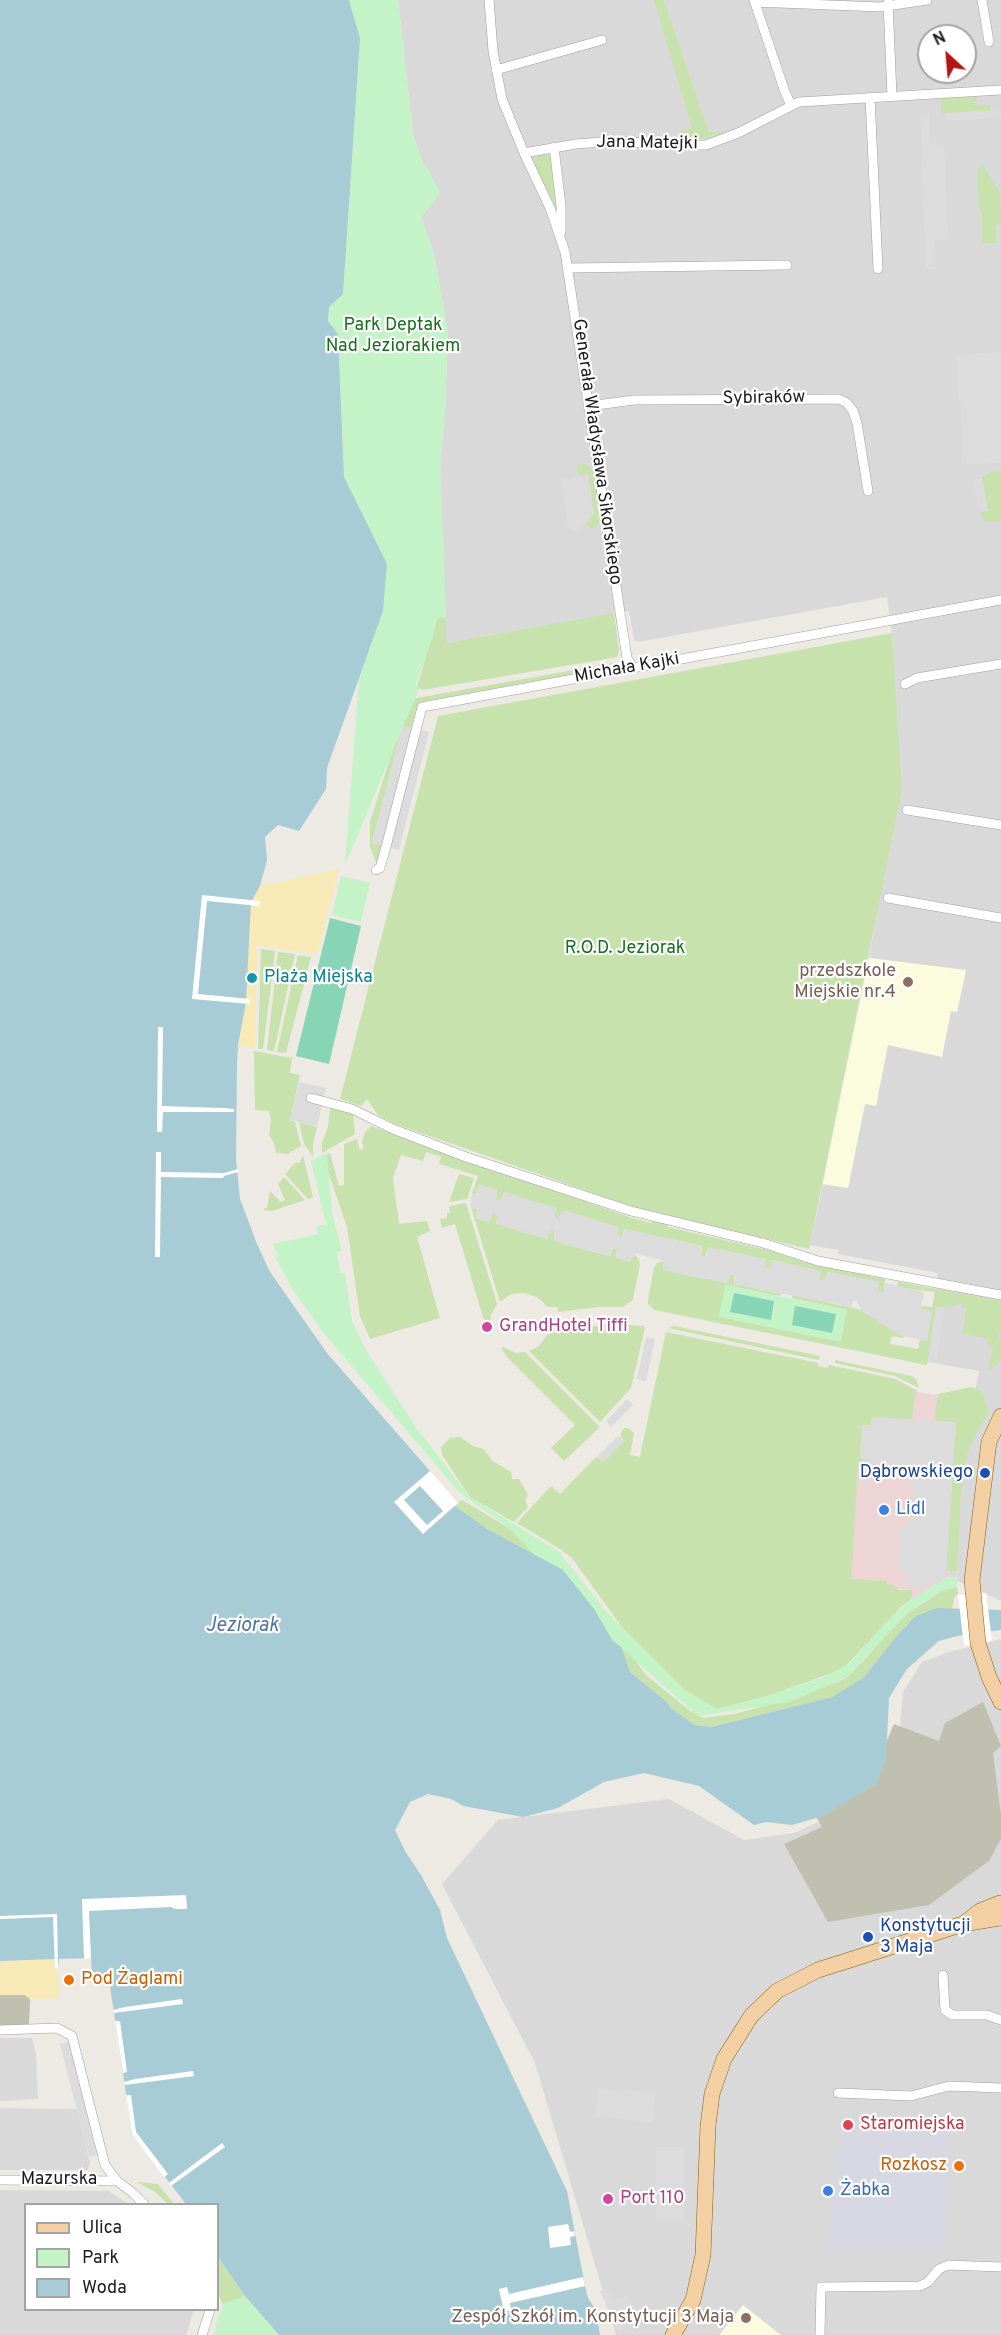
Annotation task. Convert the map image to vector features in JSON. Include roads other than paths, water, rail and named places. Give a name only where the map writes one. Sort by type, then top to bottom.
[{"type":"main road","points":[[1001,1416],[989,1442],[975,1544],[972,1594],[978,1643],[989,1677],[1001,1702]]},
{"type":"main road","points":[[988,1458],[1001,1440]]},
{"type":"main road","points":[[963,1924],[980,1911],[1001,1904]]},
{"type":"main road","points":[[673,2335],[693,2300],[701,2271],[705,2236],[708,2126],[712,2094],[724,2059],[741,2030],[770,1997],[804,1976],[865,1954],[963,1924],[1001,1918]]},
{"type":"street","name":"Generała Władysława Sikorskiego","points":[[489,0],[495,70],[502,99],[561,234],[569,268],[627,657],[633,668]]},
{"type":"street","points":[[791,105],[784,92],[754,1],[888,3],[927,0]]},
{"type":"street","points":[[982,0],[989,42]]},
{"type":"street","points":[[888,3],[892,96]]},
{"type":"street","points":[[495,70],[602,40]]},
{"type":"street","name":"Jana Matejki","points":[[524,153],[554,147],[625,141],[706,145],[738,134],[791,105],[811,100],[1001,90]]},
{"type":"street","points":[[870,97],[878,269]]},
{"type":"street","name":"Generała Władysława Sikorskiego","points":[[554,147],[561,206],[561,234]]},
{"type":"street","points":[[569,268],[787,265]]},
{"type":"street","name":"Sybiraków","points":[[589,406],[634,400],[839,399],[847,403],[853,411],[857,423],[868,490]]},
{"type":"street","name":"Michała Kajki","points":[[376,870],[380,868],[386,847],[422,707],[1001,600]]},
{"type":"street","points":[[905,684],[917,678],[1001,664]]},
{"type":"street","points":[[907,810],[1001,825]]},
{"type":"street","points":[[888,898],[1001,918]]},
{"type":"street","points":[[311,1098],[352,1109],[393,1128],[466,1156],[631,1211],[763,1243],[818,1261],[1001,1294]]},
{"type":"street","points":[[943,1975],[945,2010],[952,2015],[987,2015],[1001,2020]]},
{"type":"street","points":[[0,2030],[57,2028],[72,2036],[102,2156],[110,2173],[142,2203]]},
{"type":"street","points":[[838,2093],[911,2096],[949,2086],[1001,2088]]},
{"type":"street","name":"Mazurska","points":[[0,2180],[117,2181]]},
{"type":"street","points":[[820,2335],[821,2287],[920,2286],[928,2282],[939,2269],[948,2265],[1001,2267]]},
{"type":"street","points":[[202,2335],[210,2311]]},
{"type":"water","name":"Jeziorak","points":[[0,0],[349,0],[360,38],[343,294],[329,307],[328,321],[338,334],[344,477],[387,564],[383,611],[327,768],[326,789],[299,831],[278,825],[265,837],[267,860],[260,886],[251,902],[246,1002],[238,1045],[236,1159],[240,1199],[257,1244],[270,1272],[327,1353],[430,1471],[455,1506],[487,1529],[563,1570],[594,1609],[613,1641],[622,1648],[630,1672],[667,1702],[671,1708],[695,1725],[711,1727],[832,1697],[863,1678],[899,1633],[916,1616],[937,1608],[1001,1610],[1001,1630],[939,1641],[907,1669],[889,1698],[886,1759],[876,1784],[823,1816],[792,1825],[766,1822],[754,1825],[699,1786],[644,1773],[604,1782],[558,1808],[523,1817],[463,1806],[451,1799],[428,1794],[410,1802],[395,1830],[440,1910],[447,1938],[567,2191],[585,2286],[588,2298],[596,2310],[600,2335],[279,2335],[245,2296],[219,2258],[219,2203],[185,2203],[132,2134],[108,1973],[100,1983],[92,1976],[91,1958],[59,1959],[58,1968],[56,1959],[0,1961]]},
{"type":"place","name":"Plaża Miejska","points":[[252,978]]},
{"type":"place","name":"przedszkole Miejskie nr.4","points":[[908,982]]},
{"type":"place","name":"GrandHotel Tiffi","points":[[487,1327]]},
{"type":"place","name":"Dąbrowskiego","points":[[985,1473]]},
{"type":"place","name":"Lidl","points":[[884,1510]]},
{"type":"place","name":"Konstytucji 3 Maja","points":[[868,1937]]},
{"type":"place","name":"Pod Żaglami","points":[[69,1980]]},
{"type":"place","name":"Staromiejska","points":[[848,2125]]},
{"type":"place","name":"Rozkosz","points":[[959,2166]]},
{"type":"place","name":"Żabka","points":[[828,2191]]},
{"type":"place","name":"Port 110","points":[[608,2199]]},
{"type":"place","name":"Zespół Szkół im. Konstytucji 3 Maja","points":[[746,2318]]},
{"type":"park label","name":"Park Deptak Nad Jeziorakiem","points":[[393,336]]},
{"type":"park label","name":"R.O.D. Jeziorak","points":[[625,949]]}]
